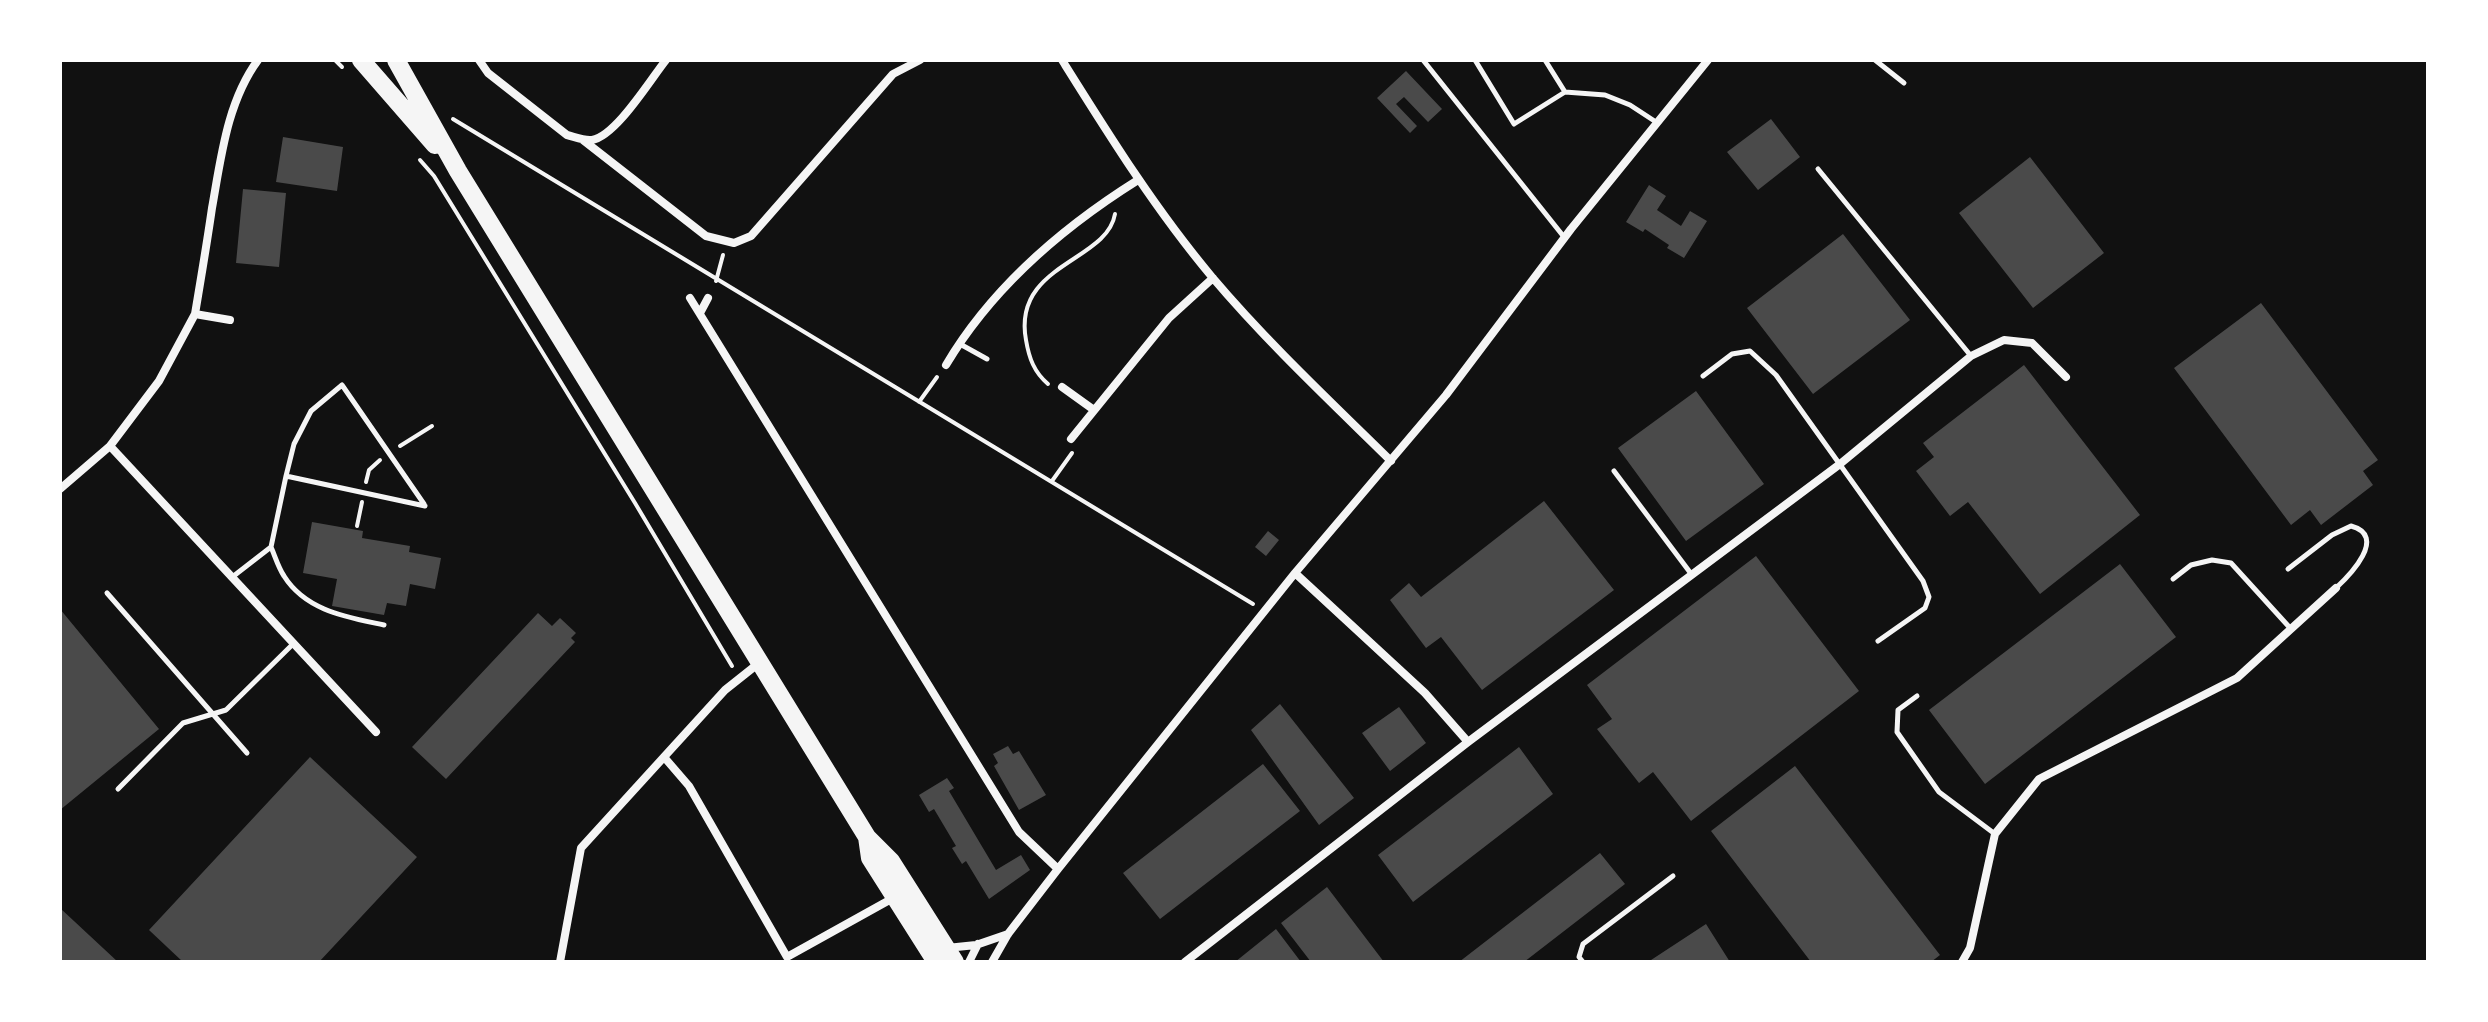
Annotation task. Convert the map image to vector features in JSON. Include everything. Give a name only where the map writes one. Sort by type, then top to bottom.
[{"type":"main road","points":[[361,60],[458,171]]},
{"type":"main road","points":[[396,60],[458,171],[867,837],[891,861],[945,957]]},
{"type":"main road","points":[[867,837],[870,858],[895,897],[945,957]]},
{"type":"street","points":[[60,489],[110,446],[159,381],[195,314],[222,151],[233,109],[249,72],[258,60]]},
{"type":"street","points":[[479,60],[488,73],[567,135],[583,140],[706,236],[734,243],[751,236],[893,74],[920,60]]},
{"type":"street","points":[[583,140],[595,139],[612,129],[666,60]]},
{"type":"street","points":[[1062,60],[1138,180],[1213,278],[1391,461]]},
{"type":"street","points":[[992,962],[1008,934],[1058,869],[1295,573],[1446,395],[1564,237],[1708,60]]},
{"type":"street","points":[[946,365],[991,302],[1037,256],[1111,196],[1138,180]]},
{"type":"street","points":[[1071,439],[1169,318],[1213,278]]},
{"type":"street","points":[[690,298],[1019,832],[1058,869]]},
{"type":"street","points":[[700,313],[708,298]]},
{"type":"street","points":[[195,314],[230,320]]},
{"type":"street","points":[[1185,962],[1468,742],[1840,464],[1971,356],[2004,340],[2032,343],[2066,377]]},
{"type":"street","points":[[1062,387],[1094,410]]},
{"type":"street","points":[[110,446],[376,732]]},
{"type":"street","points":[[1295,573],[1425,693],[1468,742]]},
{"type":"street","points":[[1962,962],[1970,948],[1995,834],[2039,779],[2237,678],[2336,588]]},
{"type":"street","points":[[560,962],[581,848],[725,690],[760,663]]},
{"type":"street","points":[[664,757],[689,786],[788,959],[895,897]]},
{"type":"street","points":[[945,957],[1008,934]]},
{"type":"street","points":[[969,962],[978,944]]},
{"type":"lane","points":[[1423,60],[1564,237]]},
{"type":"lane","points":[[1475,60],[1514,124],[1565,92],[1605,95],[1630,105],[1656,122]]},
{"type":"lane","points":[[1545,60],[1565,92]]},
{"type":"lane","points":[[1875,60],[1904,83]]},
{"type":"lane","points":[[1818,169],[1971,356]]},
{"type":"lane","points":[[959,344],[987,359]]},
{"type":"lane","points":[[1703,376],[1732,354],[1750,351],[1776,375],[1923,581],[1929,597],[1925,608],[1878,641]]},
{"type":"lane","points":[[286,476],[425,506],[342,385],[311,411],[294,444],[286,476],[271,547],[284,577],[305,599],[335,615],[384,625]]},
{"type":"lane","points":[[1614,471],[1692,576]]},
{"type":"lane","points":[[2288,569],[2332,535],[2351,526],[2358,528],[2363,532],[2365,541],[2362,559],[2336,588]]},
{"type":"lane","points":[[231,578],[271,547]]},
{"type":"lane","points":[[2173,579],[2191,565],[2212,560],[2231,563],[2291,629]]},
{"type":"lane","points":[[107,593],[247,753]]},
{"type":"lane","points":[[118,789],[183,723],[226,710],[293,644]]},
{"type":"lane","points":[[1917,696],[1898,710],[1897,732],[1939,792],[1995,834]]},
{"type":"lane","points":[[1583,962],[1579,957],[1583,944],[1673,876]]},
{"type":"path","points":[[335,60],[343,68]]},
{"type":"path","points":[[418,98],[1265,611]]},
{"type":"path","points":[[413,151],[434,176],[498,279],[739,679]]},
{"type":"path","points":[[1062,387],[1049,385],[1033,365],[1024,332],[1026,308],[1045,280],[1110,226],[1115,206],[1111,196]]},
{"type":"path","points":[[717,279],[727,241]]},
{"type":"path","points":[[919,402],[946,365]]},
{"type":"path","points":[[1051,482],[1074,450],[1071,439]]},
{"type":"building","points":[[1406,71],[1442,109],[1428,122],[1404,97],[1396,104],[1417,126],[1410,133],[1377,98]]},
{"type":"building","points":[[1771,119],[1800,157],[1758,190],[1727,152]]},
{"type":"building","points":[[283,137],[343,147],[337,191],[276,182]]},
{"type":"building","points":[[2030,157],[2104,253],[2033,308],[1959,213]]},
{"type":"building","points":[[1649,185],[1666,196],[1657,210],[1681,226],[1690,211],[1707,221],[1684,258],[1645,229],[1643,232],[1626,222]]},
{"type":"building","points":[[243,189],[286,193],[279,267],[236,263]]},
{"type":"building","points":[[1843,234],[1910,320],[1813,394],[1747,308]]},
{"type":"building","points":[[2261,303],[2378,460],[2363,471],[2373,485],[2321,525],[2310,510],[2291,525],[2174,368]]},
{"type":"building","points":[[2024,365],[2140,515],[2040,594],[1968,502],[1950,516],[1916,471],[1934,457],[1923,443]]},
{"type":"building","points":[[1696,391],[1764,484],[1686,541],[1618,448]]},
{"type":"building","points":[[1544,501],[1614,590],[1482,690],[1441,637],[1426,648],[1390,600],[1409,583],[1421,597]]},
{"type":"building","points":[[312,522],[363,531],[362,538],[410,546],[409,552],[441,558],[435,589],[410,584],[406,606],[387,603],[384,615],[332,606],[337,579],[303,573]]},
{"type":"building","points":[[1268,531],[1279,540],[1266,556],[1255,547]]},
{"type":"building","points":[[1756,556],[1859,691],[1691,821],[1653,772],[1639,783],[1597,729],[1612,719],[1587,685]]},
{"type":"building","points":[[2120,564],[2176,637],[1985,784],[1929,710]]},
{"type":"building","points":[[60,609],[159,729],[60,810]]},
{"type":"building","points":[[538,613],[552,626],[560,618],[576,633],[571,638],[575,642],[446,779],[412,747]]},
{"type":"building","points":[[1280,704],[1354,798],[1319,825],[1251,730]]},
{"type":"building","points":[[1399,707],[1426,743],[1390,771],[1362,733]]},
{"type":"building","points":[[1008,746],[1013,754],[1019,751],[1046,795],[1019,810],[994,766],[998,763],[993,754]]},
{"type":"building","points":[[1519,747],[1553,794],[1413,902],[1378,855]]},
{"type":"building","points":[[310,757],[417,857],[319,962],[183,962],[149,930]]},
{"type":"building","points":[[1263,764],[1300,811],[1160,919],[1123,873]]},
{"type":"building","points":[[1795,766],[1940,955],[1931,962],[1811,962],[1711,831]]},
{"type":"building","points":[[947,778],[954,788],[949,791],[996,870],[1021,855],[1030,870],[989,899],[966,861],[962,864],[952,848],[956,846],[934,809],[929,812],[919,795]]},
{"type":"building","points":[[1600,853],[1625,884],[1524,962],[1459,962]]},
{"type":"building","points":[[1327,887],[1384,962],[1311,962],[1281,923]]},
{"type":"building","points":[[60,908],[118,962],[60,962]]},
{"type":"building","points":[[1706,924],[1730,962],[1648,962]]},
{"type":"building","points":[[1276,929],[1301,962],[1235,962]]}]
